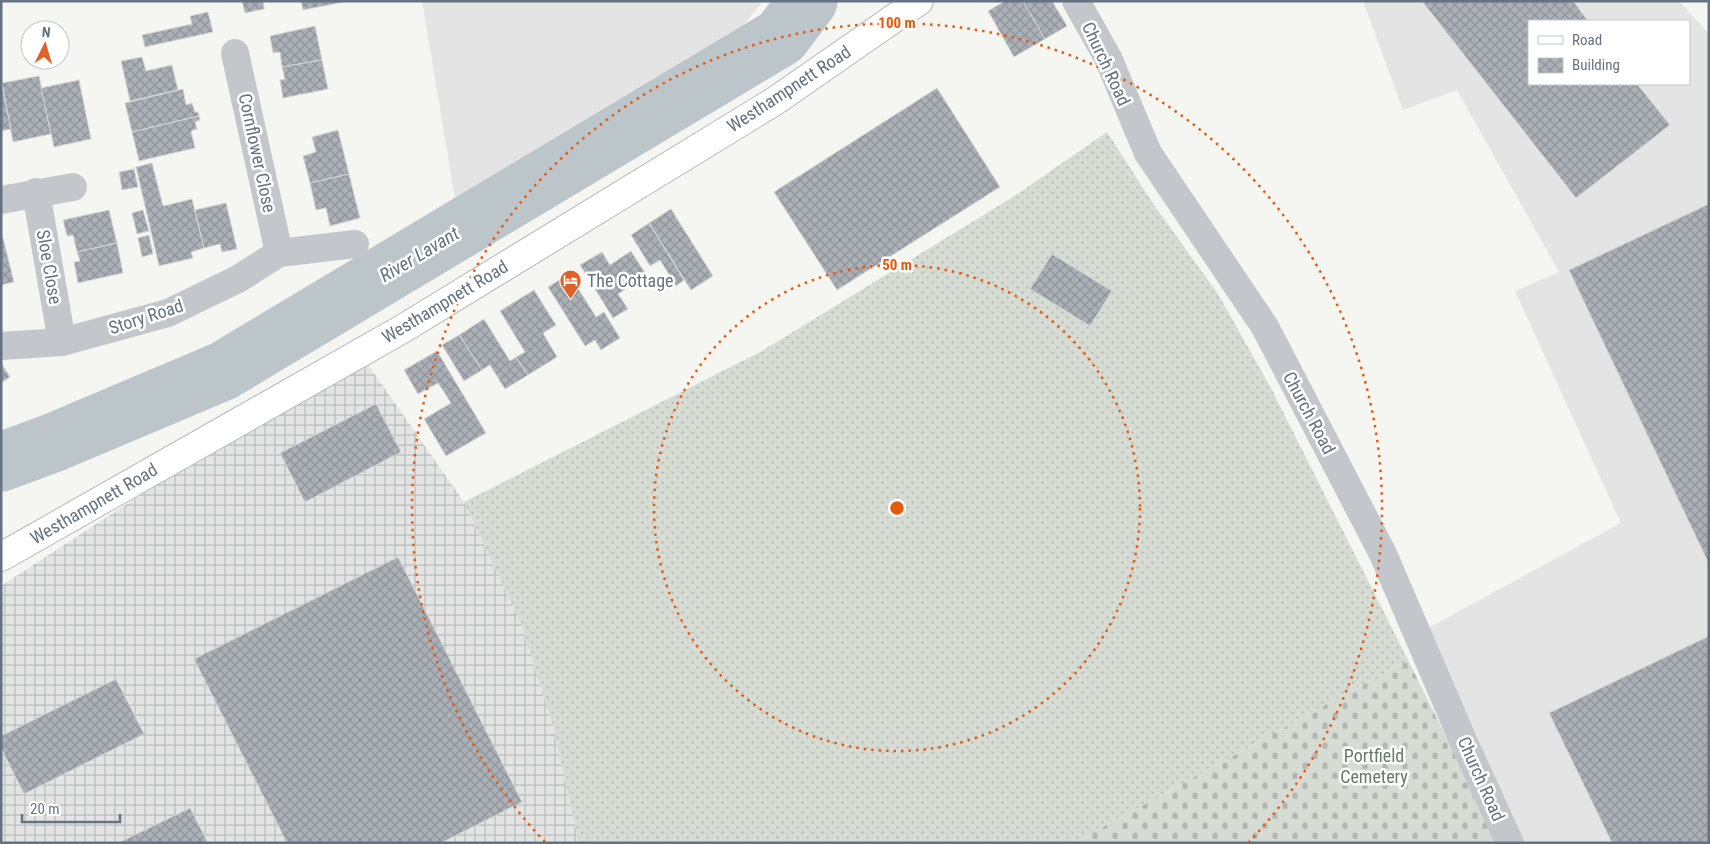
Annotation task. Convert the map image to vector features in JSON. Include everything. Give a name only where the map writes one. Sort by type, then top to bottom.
[{"type":"main road","name":"Westhampnett Road","points":[[878,30],[898,1]]},
{"type":"main road","name":"Westhampnett Road","points":[[1,557],[404,328],[775,101],[919,1]]},
{"type":"street","name":"Church Road","points":[[1076,1],[1108,58],[1148,153],[1265,327],[1384,554],[1465,745],[1510,843]]},
{"type":"street","name":"Cornflower Close","points":[[235,52],[279,253]]},
{"type":"street","points":[[1,200],[36,192],[73,187]]},
{"type":"street","name":"Sloe Close","points":[[36,192],[62,342]]},
{"type":"street","points":[[279,253],[355,244]]},
{"type":"street","name":"Story Road","points":[[1,346],[62,342],[168,313],[238,279],[279,253]]},
{"type":"shaded area","points":[[422,1],[763,1],[722,52],[455,199]]},
{"type":"shaded area","points":[[1363,1],[1679,1],[1709,34],[1709,843],[1525,843],[1417,634],[1621,523],[1515,291],[1559,272],[1457,90],[1403,110]]},
{"type":"shaded area","points":[[362,356],[464,502],[520,621],[553,725],[579,843],[1,843],[1,586],[245,427]]},
{"type":"green space","points":[[1107,132],[1154,205],[1218,294],[1272,390],[1408,660],[1074,843],[579,843],[553,725],[520,621],[464,502],[762,351],[1016,195]]},
{"type":"green space","name":"Portfield Cemetery","points":[[1408,660],[1499,843],[1074,843]]},
{"type":"building","points":[[242,1],[263,1],[264,9],[245,13]]},
{"type":"building","points":[[301,1],[343,1],[344,2],[303,10]]},
{"type":"building","points":[[1005,1],[1023,1],[1045,39],[1014,57],[988,11]]},
{"type":"building","points":[[1023,1],[1052,1],[1067,26],[1045,39]]},
{"type":"building","points":[[1422,1],[1573,1],[1587,20],[1528,20],[1528,85],[1638,85],[1670,125],[1576,198]]},
{"type":"building","points":[[208,12],[213,32],[145,47],[142,35],[192,24],[190,16]]},
{"type":"building","points":[[315,26],[322,60],[282,67],[280,52],[273,53],[270,36]]},
{"type":"building","points":[[142,57],[146,71],[172,65],[178,90],[130,101],[121,61]]},
{"type":"building","points":[[322,60],[328,89],[283,98],[280,80],[285,79],[282,67]]},
{"type":"building","points":[[39,76],[51,134],[13,142],[2,83]]},
{"type":"building","points":[[79,80],[91,139],[54,147],[41,88]]},
{"type":"building","points":[[1,82],[11,129],[1,131]]},
{"type":"building","points":[[937,88],[1000,187],[837,290],[774,192]]},
{"type":"building","points":[[183,89],[186,105],[192,103],[195,112],[198,112],[199,116],[132,132],[125,103]]},
{"type":"building","points":[[199,116],[200,120],[195,122],[197,129],[191,131],[195,148],[139,161],[132,132]]},
{"type":"building","points":[[338,130],[349,174],[310,183],[303,156],[316,152],[312,137]]},
{"type":"building","points":[[152,163],[163,206],[192,199],[204,248],[191,252],[193,258],[159,266],[136,167]]},
{"type":"building","points":[[134,169],[138,187],[122,190],[119,172]]},
{"type":"building","points":[[349,174],[360,218],[330,226],[326,208],[316,210],[310,183]]},
{"type":"building","points":[[226,203],[237,249],[222,252],[220,244],[204,248],[195,210]]},
{"type":"building","points":[[1709,204],[1709,418],[1652,445],[1569,270]]},
{"type":"building","points":[[1709,204],[1709,564],[1569,270]]},
{"type":"building","points":[[671,209],[713,276],[691,290],[649,223]]},
{"type":"building","points":[[109,210],[117,243],[77,252],[73,235],[67,236],[63,220]]},
{"type":"building","points":[[143,210],[149,231],[137,234],[132,213]]},
{"type":"building","points":[[649,223],[684,280],[676,286],[660,260],[650,266],[631,235]]},
{"type":"building","points":[[149,235],[153,254],[142,257],[138,238]]},
{"type":"building","points":[[1,238],[3,238],[14,282],[1,285]]},
{"type":"building","points":[[117,243],[123,273],[78,283],[74,262],[80,261],[77,252]]},
{"type":"building","points":[[631,251],[647,276],[618,294],[628,309],[613,318],[580,265],[602,252],[610,265]]},
{"type":"building","points":[[1052,254],[1112,291],[1090,326],[1030,289]]},
{"type":"building","name":"The Cottage","points":[[569,274],[596,317],[604,312],[620,338],[601,350],[595,340],[585,346],[548,287]]},
{"type":"building","points":[[534,290],[556,325],[543,333],[557,357],[528,375],[516,357],[525,352],[500,311]]},
{"type":"building","points":[[484,319],[510,361],[516,357],[528,375],[505,389],[490,365],[482,370],[459,335]]},
{"type":"building","points":[[459,335],[482,370],[464,381],[442,345]]},
{"type":"building","points":[[437,351],[486,433],[446,456],[424,419],[451,403],[438,383],[418,394],[404,370]]},
{"type":"building","points":[[1,363],[10,377],[1,383]]},
{"type":"building","points":[[376,404],[401,452],[305,502],[280,453]]},
{"type":"building","points":[[398,557],[522,802],[441,843],[287,843],[194,659]]},
{"type":"building","points":[[1709,636],[1709,843],[1612,843],[1549,713]]},
{"type":"building","points":[[116,679],[144,734],[24,794],[1,748],[1,736]]},
{"type":"building","points":[[190,808],[208,843],[118,843]]},
{"type":"waterway","name":"River Lavant","points":[[1,462],[55,442],[223,371],[781,37],[808,1]]},
{"type":"place","name":"The Cottage","points":[[571,300]]}]
